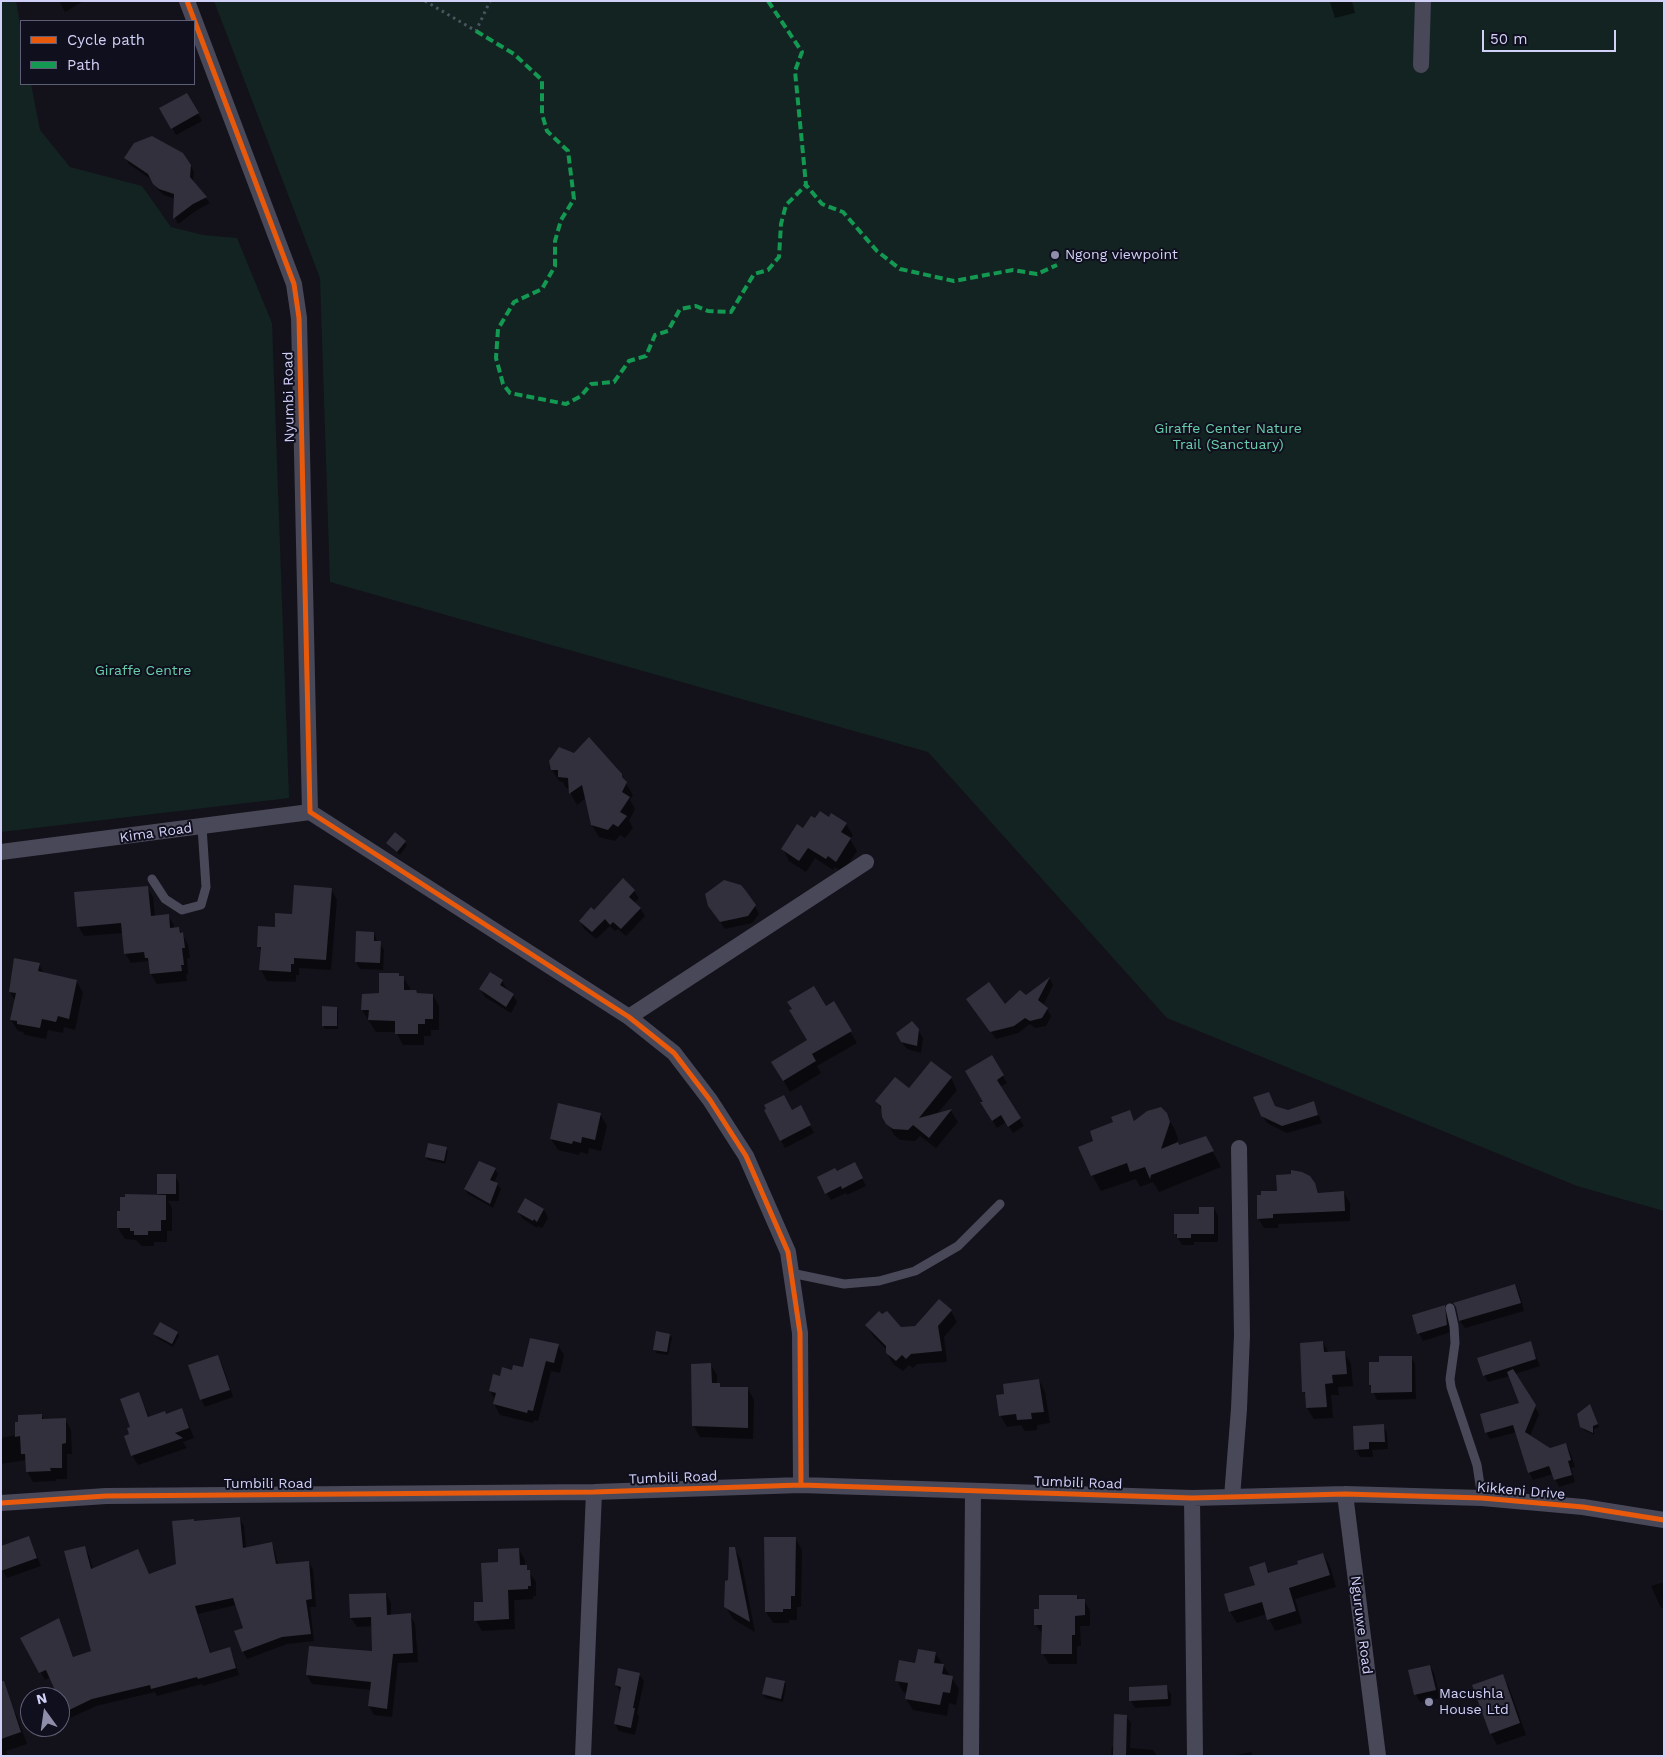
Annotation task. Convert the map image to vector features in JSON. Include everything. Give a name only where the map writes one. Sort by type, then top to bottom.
[{"type":"street","name":"Nyumbi Road","points":[[186,1],[193,20]]},
{"type":"street","points":[[1421,65],[1423,1]]},
{"type":"street","name":"Nyumbi Road","points":[[195,25],[294,284],[299,318],[310,812]]},
{"type":"street","name":"Kima Road","points":[[1,852],[310,812]]},
{"type":"street","points":[[310,812],[629,1017],[674,1052],[710,1100],[746,1156],[788,1252],[800,1333],[801,1485]]},
{"type":"street","points":[[629,1017],[866,862]]},
{"type":"street","points":[[1232,1497],[1239,1409],[1243,1290],[1239,1148]]},
{"type":"street","name":"Tumbili Road","points":[[1,1503],[106,1496],[594,1492],[801,1485],[1192,1498],[1345,1494]]},
{"type":"street","points":[[971,1756],[973,1491]]},
{"type":"street","points":[[582,1756],[594,1492]]},
{"type":"street","name":"Kikkeni Drive","points":[[1345,1494],[1482,1498],[1583,1508],[1664,1520]]},
{"type":"street","name":"Nguruwe Road","points":[[1345,1494],[1378,1756]]},
{"type":"street","points":[[1192,1498],[1195,1756]]},
{"type":"lane","points":[[152,880],[165,899],[182,910],[201,905],[206,887],[202,826]]},
{"type":"lane","points":[[791,1273],[844,1284],[878,1282],[915,1271],[958,1246],[1000,1204]]},
{"type":"lane","points":[[1450,1308],[1455,1343],[1450,1379],[1451,1387],[1477,1465],[1482,1498]]},
{"type":"path","points":[[425,1],[476,31],[490,1]]},
{"type":"green space","name":"Giraffe Centre","points":[[1,1],[16,1],[20,24],[20,85],[31,85],[40,130],[70,167],[142,186],[171,227],[203,235],[237,238],[272,323],[289,798],[1,832]]},
{"type":"green space","name":"Giraffe Center Nature Trail (Sanctuary)","points":[[214,1],[1664,1],[1664,1211],[1577,1186],[1167,1018],[928,752],[330,582],[320,278]]},
{"type":"building","points":[[187,93],[199,113],[171,129],[159,108]]},
{"type":"building","points":[[152,136],[183,153],[191,165],[190,177],[207,197],[193,204],[173,219],[174,194],[159,189],[153,184],[148,174],[124,158],[134,143]]},
{"type":"building","points":[[589,737],[627,782],[622,792],[630,797],[620,812],[627,816],[618,827],[613,824],[608,830],[591,825],[582,785],[569,794],[568,778],[558,777],[558,770],[551,770],[549,761],[559,747],[574,753]]},
{"type":"building","points":[[820,811],[829,817],[831,813],[847,823],[841,832],[851,838],[836,862],[828,856],[826,859],[808,848],[799,861],[781,849],[797,824],[803,828],[811,816],[815,818]]},
{"type":"building","points":[[395,832],[406,841],[397,852],[386,843]]},
{"type":"building","points":[[623,878],[635,890],[629,897],[641,908],[621,929],[613,922],[610,925],[605,919],[592,932],[579,921],[591,907],[594,910]]},
{"type":"building","points":[[724,880],[741,885],[756,905],[748,916],[720,922],[708,906],[705,894]]},
{"type":"building","points":[[294,885],[332,888],[326,960],[294,958],[294,964],[291,964],[291,972],[259,970],[261,947],[257,947],[258,926],[275,927],[275,913],[292,914]]},
{"type":"building","points":[[148,886],[151,916],[169,914],[170,928],[179,927],[180,933],[183,932],[185,948],[182,948],[184,965],[181,965],[182,971],[150,974],[148,958],[145,958],[144,952],[124,954],[121,923],[77,927],[74,892]]},
{"type":"building","points":[[356,931],[374,932],[374,941],[381,941],[380,963],[355,962]]},
{"type":"building","points":[[14,958],[40,963],[38,971],[77,980],[69,1019],[58,1016],[56,1022],[42,1019],[40,1028],[17,1024],[17,1021],[10,1020],[16,993],[9,992]]},
{"type":"building","points":[[490,972],[503,980],[500,985],[514,994],[506,1007],[479,989]]},
{"type":"building","points":[[379,973],[399,973],[399,976],[404,976],[404,990],[416,990],[417,993],[433,994],[433,1019],[425,1019],[425,1024],[418,1024],[418,1034],[395,1034],[395,1021],[368,1020],[369,1010],[361,1010],[362,994],[379,993]]},
{"type":"building","points":[[1050,977],[1038,1000],[1048,1008],[1042,1018],[1030,1021],[1025,1018],[1014,1026],[990,1032],[966,999],[989,982],[1005,1004],[1020,990],[1026,995]]},
{"type":"building","points":[[814,986],[826,1006],[834,1001],[852,1031],[812,1054],[816,1061],[783,1081],[771,1062],[807,1040],[789,1010],[792,1009],[787,1002]]},
{"type":"building","points":[[322,1006],[337,1007],[337,1026],[322,1026]]},
{"type":"building","points":[[912,1021],[919,1029],[917,1046],[901,1042],[896,1033]]},
{"type":"building","points":[[992,1055],[1004,1075],[997,1080],[1021,1118],[1008,1127],[1001,1115],[992,1121],[980,1102],[983,1102],[965,1071]]},
{"type":"building","points":[[931,1061],[952,1077],[919,1118],[952,1109],[929,1138],[913,1125],[908,1130],[893,1129],[886,1124],[882,1117],[881,1106],[875,1101],[895,1077],[909,1088]]},
{"type":"building","points":[[1269,1092],[1275,1106],[1288,1110],[1314,1101],[1318,1115],[1282,1126],[1261,1116],[1253,1097]]},
{"type":"building","points":[[784,1095],[792,1110],[801,1105],[811,1125],[780,1141],[764,1110],[766,1109],[764,1105]]},
{"type":"building","points":[[558,1103],[601,1113],[595,1140],[582,1137],[581,1143],[573,1141],[572,1144],[550,1139]]},
{"type":"building","points":[[1161,1107],[1167,1113],[1170,1122],[1161,1149],[1178,1142],[1179,1145],[1206,1136],[1214,1151],[1151,1175],[1150,1179],[1145,1167],[1130,1172],[1127,1163],[1091,1176],[1078,1147],[1093,1141],[1090,1131],[1113,1122],[1111,1117],[1130,1110],[1134,1121],[1147,1111]]},
{"type":"building","points":[[428,1143],[447,1147],[444,1161],[425,1157]]},
{"type":"building","points":[[479,1161],[496,1168],[490,1180],[498,1183],[490,1204],[464,1189]]},
{"type":"building","points":[[855,1162],[863,1178],[842,1189],[841,1186],[825,1194],[817,1177],[835,1168],[837,1171]]},
{"type":"building","points":[[1291,1170],[1310,1176],[1315,1183],[1318,1193],[1344,1191],[1345,1211],[1273,1214],[1273,1218],[1257,1219],[1257,1195],[1261,1195],[1261,1191],[1277,1191],[1276,1175],[1291,1174]]},
{"type":"building","points":[[157,1174],[176,1174],[176,1194],[157,1194]]},
{"type":"building","points":[[125,1194],[166,1195],[166,1220],[161,1220],[161,1231],[148,1231],[148,1235],[134,1235],[134,1231],[130,1231],[130,1228],[117,1228],[117,1211],[120,1211],[120,1197],[125,1197]]},
{"type":"building","points":[[525,1198],[544,1209],[537,1222],[517,1212]]},
{"type":"building","points":[[1199,1207],[1214,1207],[1214,1234],[1191,1234],[1191,1238],[1177,1238],[1177,1234],[1174,1234],[1174,1214],[1199,1214]]},
{"type":"building","points":[[1515,1284],[1521,1303],[1459,1321],[1456,1307],[1453,1303]]},
{"type":"building","points":[[939,1299],[952,1310],[938,1326],[942,1351],[911,1354],[906,1359],[902,1355],[896,1361],[886,1353],[886,1346],[865,1325],[879,1311],[882,1314],[887,1311],[901,1327],[915,1326]]},
{"type":"building","points":[[1445,1305],[1447,1325],[1417,1334],[1412,1315]]},
{"type":"building","points":[[160,1322],[178,1332],[172,1344],[153,1334]]},
{"type":"building","points":[[656,1331],[670,1334],[667,1352],[653,1350]]},
{"type":"building","points":[[530,1338],[559,1344],[554,1363],[546,1361],[533,1411],[528,1410],[527,1413],[493,1404],[496,1393],[489,1391],[493,1374],[500,1376],[502,1367],[512,1370],[513,1365],[523,1367]]},
{"type":"building","points":[[1323,1341],[1324,1352],[1345,1351],[1347,1374],[1332,1375],[1333,1383],[1325,1384],[1327,1407],[1306,1408],[1305,1392],[1302,1392],[1300,1343]]},
{"type":"building","points":[[1531,1341],[1536,1359],[1483,1376],[1477,1358]]},
{"type":"building","points":[[218,1355],[230,1390],[200,1400],[188,1365]]},
{"type":"building","points":[[1379,1356],[1412,1356],[1412,1392],[1371,1393],[1369,1362],[1379,1362]]},
{"type":"building","points":[[711,1363],[712,1383],[720,1383],[720,1387],[748,1387],[748,1428],[692,1426],[691,1364]]},
{"type":"building","points":[[1513,1369],[1536,1405],[1525,1432],[1550,1448],[1566,1443],[1571,1460],[1568,1461],[1572,1475],[1554,1480],[1549,1466],[1528,1473],[1513,1425],[1485,1433],[1480,1414],[1519,1403],[1507,1372]]},
{"type":"building","points":[[1039,1379],[1044,1412],[1031,1413],[1032,1419],[1017,1420],[1016,1414],[999,1416],[996,1395],[1004,1394],[1003,1384]]},
{"type":"building","points":[[139,1392],[148,1417],[165,1411],[166,1414],[182,1408],[189,1428],[175,1433],[183,1438],[131,1456],[124,1436],[129,1434],[127,1428],[130,1427],[120,1399]]},
{"type":"building","points":[[1590,1404],[1598,1424],[1593,1426],[1593,1433],[1580,1427],[1577,1414]]},
{"type":"building","points":[[42,1414],[42,1419],[66,1418],[66,1443],[62,1444],[62,1468],[50,1468],[51,1471],[26,1472],[25,1454],[21,1454],[20,1436],[15,1437],[15,1422],[18,1422],[18,1415]]},
{"type":"building","points":[[1384,1424],[1385,1442],[1369,1442],[1369,1449],[1354,1450],[1353,1426]]},
{"type":"building","points":[[240,1517],[243,1548],[272,1542],[276,1564],[309,1561],[312,1599],[306,1600],[311,1634],[282,1637],[242,1652],[234,1631],[243,1628],[233,1598],[195,1606],[210,1653],[230,1647],[236,1668],[198,1679],[197,1677],[151,1689],[150,1685],[92,1699],[70,1710],[70,1687],[54,1687],[46,1670],[39,1673],[20,1638],[59,1618],[73,1657],[91,1651],[64,1551],[85,1546],[91,1569],[138,1549],[149,1574],[176,1564],[172,1521],[194,1519],[194,1521]]},
{"type":"building","points":[[29,1536],[37,1558],[1,1571],[1,1546]]},
{"type":"building","points":[[764,1537],[796,1537],[795,1596],[791,1596],[791,1609],[783,1609],[783,1612],[765,1612]]},
{"type":"building","points":[[729,1547],[735,1547],[750,1622],[724,1607],[725,1581],[728,1580]]},
{"type":"building","points":[[519,1548],[520,1565],[527,1565],[527,1570],[530,1570],[531,1586],[528,1586],[528,1589],[508,1590],[509,1619],[474,1621],[474,1602],[483,1602],[481,1563],[498,1562],[498,1549]]},
{"type":"building","points":[[1323,1553],[1330,1575],[1289,1588],[1296,1611],[1267,1620],[1262,1602],[1229,1612],[1224,1594],[1255,1585],[1249,1567],[1265,1562],[1268,1573],[1298,1564],[1297,1561]]},
{"type":"building","points":[[386,1593],[387,1615],[411,1613],[413,1653],[393,1654],[387,1709],[368,1706],[371,1682],[306,1675],[309,1646],[372,1651],[371,1617],[350,1618],[349,1594]]},
{"type":"building","points":[[1039,1595],[1077,1595],[1077,1599],[1085,1599],[1085,1615],[1075,1616],[1072,1654],[1041,1654],[1042,1625],[1034,1625],[1034,1609],[1039,1609]]},
{"type":"building","points":[[918,1649],[936,1652],[934,1663],[944,1664],[942,1674],[953,1676],[950,1693],[943,1692],[940,1705],[905,1699],[908,1683],[895,1681],[899,1660],[915,1663]]},
{"type":"building","points":[[1430,1665],[1436,1690],[1414,1695],[1408,1670]]},
{"type":"building","points":[[618,1668],[640,1673],[631,1728],[614,1724],[621,1687],[615,1685]]},
{"type":"building","points":[[1503,1674],[1520,1723],[1490,1734],[1472,1685]]},
{"type":"building","points":[[766,1677],[785,1681],[781,1699],[762,1694]]},
{"type":"building","points":[[1,1681],[4,1681],[20,1732],[1,1739]]},
{"type":"building","points":[[1167,1685],[1168,1699],[1129,1701],[1129,1687]]},
{"type":"building","points":[[1114,1714],[1127,1715],[1126,1756],[1113,1756]]},
{"type":"marked path","points":[[768,1],[802,52],[795,71],[806,185],[822,204],[843,212],[877,251],[900,269],[954,281],[1013,270],[1037,274],[1057,265]]},
{"type":"marked path","points":[[476,31],[514,54],[542,80],[542,114],[547,131],[568,151],[574,199],[561,220],[555,241],[555,266],[542,289],[514,302],[498,329],[496,358],[503,384],[510,393],[566,404],[581,396],[591,384],[614,382],[629,361],[646,356],[655,335],[668,331],[680,309],[696,306],[708,311],[731,312],[754,274],[768,270],[779,257],[781,224],[786,205],[806,185]]},
{"type":"cycle path","points":[[187,1],[194,20]]},
{"type":"cycle path","points":[[195,22],[294,284],[299,318],[310,812],[629,1017],[674,1053],[710,1100],[746,1156],[788,1252],[800,1333],[801,1485]]},
{"type":"cycle path","points":[[1,1503],[106,1496],[594,1492],[801,1485],[1192,1498],[1345,1494],[1482,1498],[1583,1507],[1664,1520]]},
{"type":"place","name":"Ngong viewpoint","points":[[1055,255]]},
{"type":"place","name":"Macushla House Ltd","points":[[1429,1702]]}]
